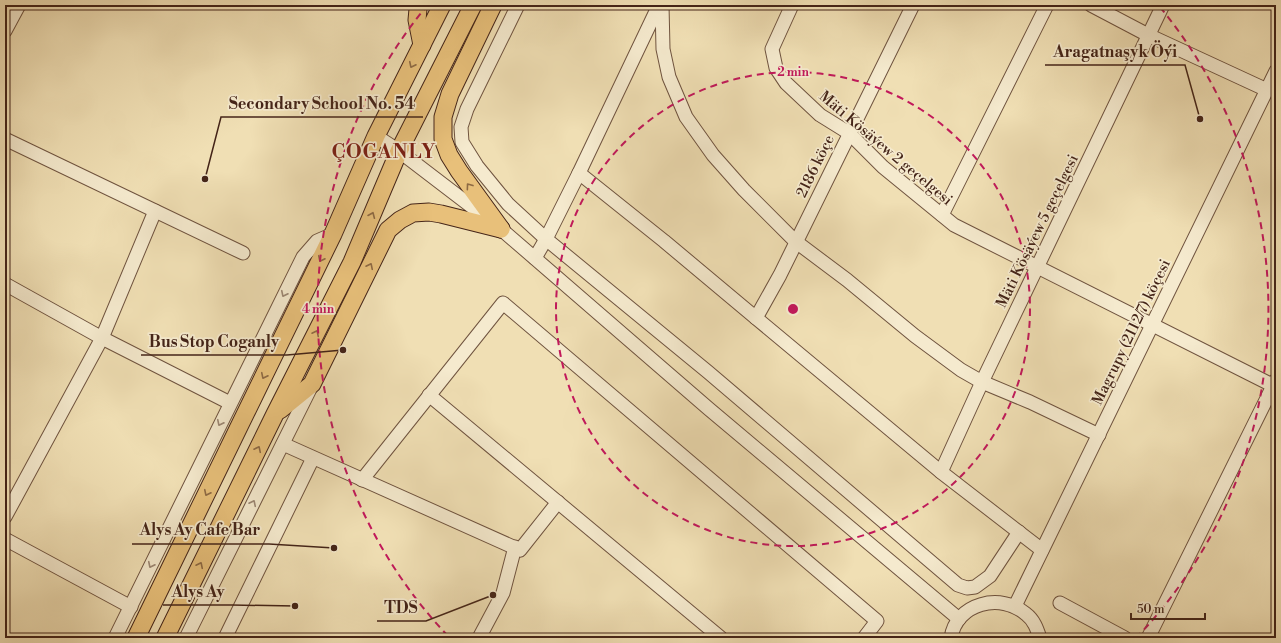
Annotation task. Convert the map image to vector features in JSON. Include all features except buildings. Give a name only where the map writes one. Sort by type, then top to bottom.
[{"type":"main road","points":[[136,638],[333,234],[376,136],[442,5]]},
{"type":"main road","points":[[165,638],[275,414],[352,262],[399,151],[473,5]]},
{"type":"main road","points":[[493,5],[450,94],[443,117],[443,138],[449,155],[459,172],[501,229]]},
{"type":"main road","points":[[417,6],[422,45]]},
{"type":"main road","points":[[439,72],[478,38]]},
{"type":"main road","points":[[275,414],[312,384],[388,230],[400,220],[413,213],[429,212],[501,229]]},
{"type":"main road","points":[[352,262],[353,301]]},
{"type":"street","points":[[5,31],[19,5]]},
{"type":"street","points":[[518,5],[467,109],[461,127],[462,142],[477,166],[508,204],[546,238],[708,372],[958,585],[967,588],[975,587],[990,576],[1018,532]]},
{"type":"street","points":[[535,258],[579,173],[659,5]]},
{"type":"street","points":[[662,5],[663,49],[669,77],[686,117],[713,155],[744,190],[796,241],[847,280],[915,336],[961,370],[982,382],[1030,402],[1099,435]]},
{"type":"street","name":"Mäti Kösäýew 2 geçelgesi","points":[[792,5],[772,49],[776,68],[786,83],[820,115],[849,134],[884,167],[954,225],[1275,384]]},
{"type":"street","name":"2186 köçe","points":[[756,318],[780,275],[912,5]]},
{"type":"street","points":[[942,215],[1047,5]]},
{"type":"street","points":[[1091,5],[1148,35],[1267,90]]},
{"type":"street","name":"Mäti Kösäýew 5 geçelgesi","points":[[941,472],[982,382],[1163,5]]},
{"type":"street","name":"Magrupy (2112/7) köçesi","points":[[1015,606],[1276,71]]},
{"type":"street","points":[[376,136],[399,151],[501,229],[710,409],[959,619]]},
{"type":"street","points":[[5,139],[242,253]]},
{"type":"street","points":[[579,173],[664,240],[941,472],[1042,550]]},
{"type":"street","points":[[5,517],[102,338],[155,211]]},
{"type":"street","points":[[115,638],[302,257],[317,241],[333,234]]},
{"type":"street","points":[[5,284],[102,338],[230,403]]},
{"type":"street","points":[[362,480],[503,303],[877,621],[864,638]]},
{"type":"street","points":[[186,638],[312,384]]},
{"type":"street","points":[[1148,638],[1275,384]]},
{"type":"street","points":[[429,395],[721,638]]},
{"type":"street","points":[[282,444],[520,550],[558,502]]},
{"type":"street","points":[[225,638],[313,458]]},
{"type":"street","points":[[5,539],[131,607]]},
{"type":"street","points":[[479,638],[502,593],[515,547]]},
{"type":"street","points":[[951,638],[959,619],[970,609],[985,603],[1000,602],[1015,606],[1027,614],[1036,626],[1040,638]]},
{"type":"street","points":[[1060,603],[1125,638]]},
{"type":"place","name":"Aragatnaşyk Öýi","points":[[1200,119]]},
{"type":"place","name":"Secondary School No. 54","points":[[205,179]]},
{"type":"place","name":"Bus Stop Coganly","points":[[343,350]]},
{"type":"place","name":"Alys Ay Cafe Bar","points":[[334,548]]},
{"type":"place","name":"TDS","points":[[493,595]]},
{"type":"place","name":"Alys Ay","points":[[295,606]]},
{"type":"district","name":"ÇOGANLY","points":[[384,151]]}]
